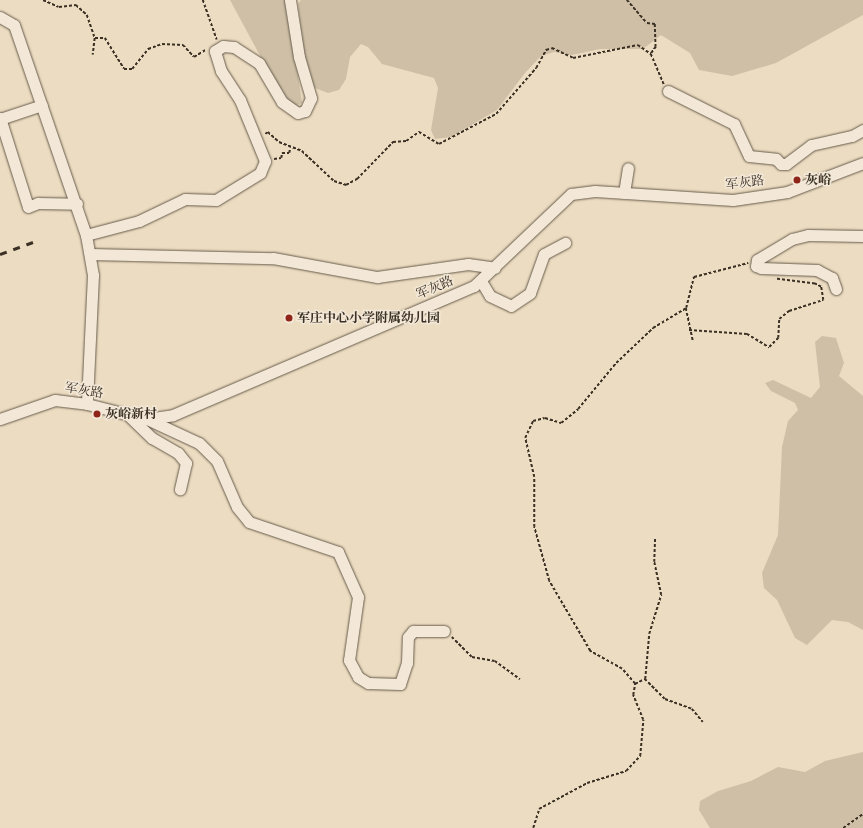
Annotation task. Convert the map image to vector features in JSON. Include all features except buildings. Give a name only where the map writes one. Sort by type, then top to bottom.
[{"type":"street","points":[[86,235],[139,222],[185,198],[216,200],[251,181],[264,164],[257,141],[240,100],[221,71],[218,49],[234,47],[259,63],[282,102],[298,113],[305,111],[311,98],[299,57],[290,0]]},
{"type":"street","points":[[0,18],[14,25],[77,204],[86,235],[90,254],[91,350],[87,404]]},
{"type":"street","points":[[668,91],[685,97],[707,113],[734,124],[749,156],[776,159],[781,164],[786,164],[811,145],[852,136],[863,130]]},
{"type":"street","points":[[42,105],[0,119],[28,207],[38,203],[77,204]]},
{"type":"street","name":"军灰路","points":[[0,419],[55,400],[87,404],[129,416],[146,419],[173,415],[481,281],[571,194],[624,193],[733,200],[801,188],[863,163]]},
{"type":"street","points":[[624,193],[628,168]]},
{"type":"street","points":[[836,288],[832,278],[817,270],[756,266],[757,260],[792,239],[808,235],[863,236]]},
{"type":"street","points":[[481,281],[490,296],[511,306],[530,293],[544,254],[565,243]]},
{"type":"street","points":[[90,254],[273,258],[377,277],[468,264],[495,268]]},
{"type":"street","points":[[129,416],[152,438],[178,453],[186,463],[180,489]]},
{"type":"street","points":[[146,419],[199,444],[217,461],[237,507],[250,522],[338,552],[358,597],[349,660],[358,677],[368,683],[400,684],[407,663],[408,637],[413,632],[444,631]]},
{"type":"path","points":[[44,0],[59,7],[76,5],[88,15],[95,38],[93,55]]},
{"type":"path","points":[[95,38],[105,38],[124,69],[132,69],[148,49],[162,44],[183,44],[194,56],[199,50],[218,49],[203,0]]},
{"type":"path","points":[[627,0],[647,23],[655,24],[656,47],[651,54]]},
{"type":"path","points":[[257,141],[268,132],[290,148],[302,151],[334,182],[346,185],[357,179],[393,142],[406,141],[419,132],[439,144],[496,114],[546,50],[559,49],[573,58],[638,45],[651,54],[668,91]]},
{"type":"path","points":[[264,164],[273,164],[275,157],[289,153],[290,148]]},
{"type":"path","points":[[693,341],[686,308],[694,277],[745,262],[756,266]]},
{"type":"path","points":[[690,330],[747,334],[769,347],[778,338],[779,319],[789,311],[823,300],[821,287],[815,284],[770,278]]},
{"type":"path","points":[[635,684],[622,669],[590,651],[549,581],[534,527],[534,477],[525,438],[533,421],[545,418],[561,422],[578,409],[616,363],[653,328],[686,308]]},
{"type":"path","points":[[655,539],[654,562],[661,594],[649,634],[645,679],[665,700],[692,709],[702,722]]},
{"type":"path","points":[[444,631],[472,657],[495,661],[520,679]]},
{"type":"path","points":[[635,684],[645,679]]},
{"type":"path","points":[[533,828],[539,809],[587,783],[626,771],[640,756],[642,720],[633,695],[635,684]]},
{"type":"path","points":[[843,828],[863,814]]},
{"type":"shaded area","points":[[230,0],[287,0],[302,103],[295,106],[284,100]]},
{"type":"shaded area","points":[[301,0],[863,0],[863,15],[776,63],[732,76],[699,70],[690,53],[661,35],[643,49],[600,49],[572,55],[554,52],[541,56],[525,73],[497,110],[451,137],[435,139],[431,130],[438,88],[434,78],[382,64],[368,47],[361,44],[350,57],[346,79],[339,90],[328,93],[315,88],[306,73],[298,4]]},
{"type":"shaded area","points":[[822,336],[836,338],[844,363],[839,376],[863,396],[863,630],[848,622],[832,620],[807,645],[795,638],[777,600],[764,588],[762,573],[778,535],[782,447],[788,421],[798,410],[795,403],[771,391],[765,383],[773,380],[811,398],[820,387],[815,342]]},
{"type":"shaded area","points":[[863,752],[863,828],[710,828],[699,810],[700,801],[718,791],[751,781],[778,767],[805,772],[825,761]]},
{"type":"railway","points":[[0,254],[36,241]]},
{"type":"place","name":"灰峪","points":[[797,180]]},
{"type":"place","name":"军庄中心小学附属幼儿园","points":[[289,318]]},
{"type":"place","name":"灰峪新村","points":[[97,414]]}]
